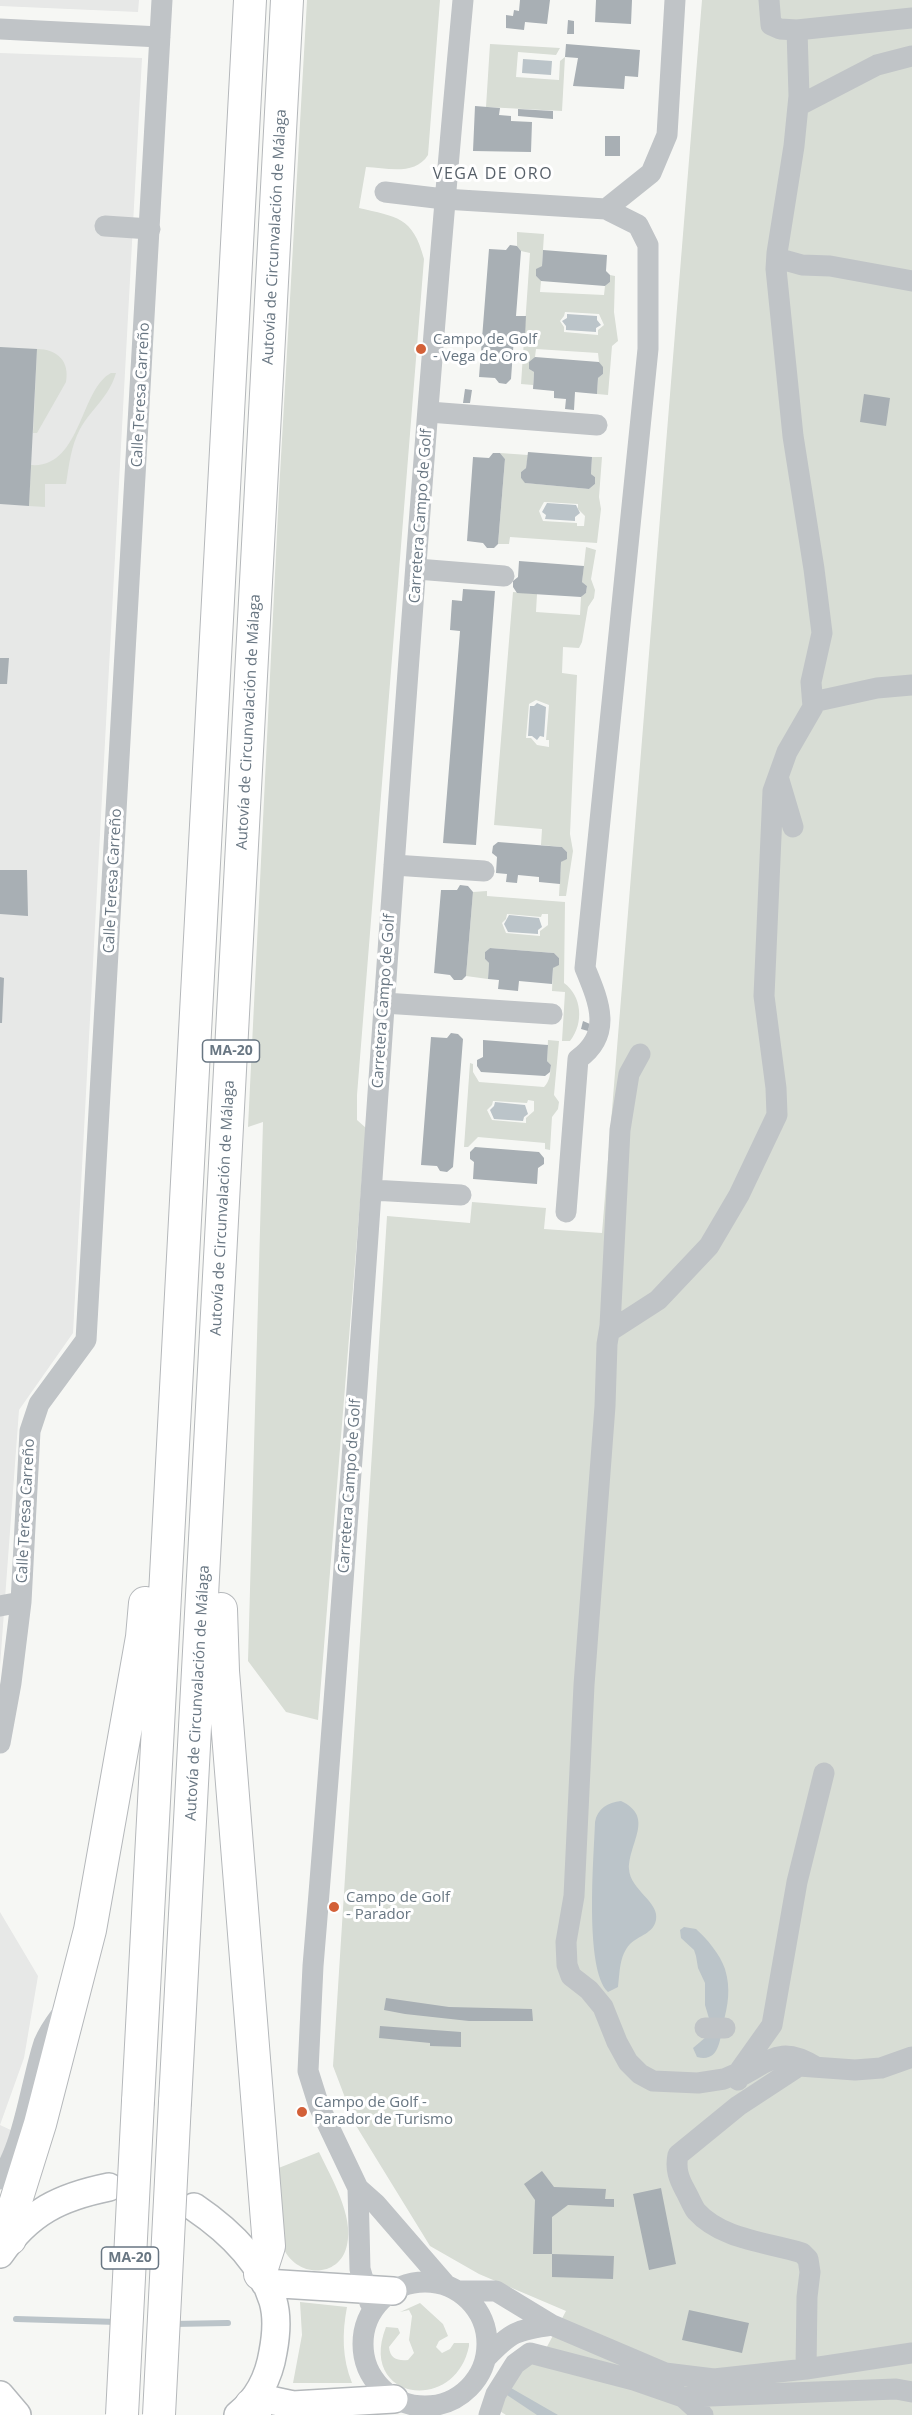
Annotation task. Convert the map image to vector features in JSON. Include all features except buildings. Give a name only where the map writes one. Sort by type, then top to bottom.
[{"type":"highway","name":"MA-20","points":[[122,2415],[250,0]]},
{"type":"highway","name":"Autovía de Circunvalación de Málaga","points":[[159,2415],[287,0]]},
{"type":"highway","points":[[5,2247],[15,2204],[40,2124],[90,1930],[142,1637],[151,1542],[171,1495]]},
{"type":"highway","points":[[207,1521],[220,1576],[223,1671],[267,2206],[269,2246],[262,2278]]},
{"type":"main road","points":[[5,2247],[43,2210],[77,2194],[109,2187]]},
{"type":"main road","points":[[194,2207],[218,2223],[241,2246],[262,2278],[274,2302],[277,2330],[271,2366],[250,2408]]},
{"type":"main road","points":[[262,2278],[369,2299],[393,2291]]},
{"type":"main road","points":[[0,2395],[16,2415]]},
{"type":"main road","points":[[250,2408],[293,2405],[407,2406]]},
{"type":"street","name":"Calle Teresa Carreño","points":[[0,1743],[11,1683],[21,1602],[30,1431],[39,1404],[86,1340],[162,0]]},
{"type":"street","name":"Carretera Campo de Golf","points":[[452,2288],[376,2204],[358,2188],[319,2106],[309,2071],[313,1966],[372,1190],[394,865],[444,199],[463,0]]},
{"type":"street","points":[[606,209],[651,173],[667,135],[675,0]]},
{"type":"street","points":[[768,0],[771,25],[780,29],[797,30],[912,18]]},
{"type":"street","points":[[0,29],[160,37]]},
{"type":"street","points":[[609,1331],[658,1300],[710,1246],[739,1195],[777,1115],[776,1088],[764,996],[773,791],[786,752],[813,707],[811,682],[822,633],[793,436],[783,264],[798,106],[797,30]]},
{"type":"street","points":[[798,106],[877,65],[912,56]]},
{"type":"street","points":[[385,192],[444,199],[606,209],[638,225],[648,245],[648,349],[585,968],[597,996],[602,1023],[591,1050],[578,1059],[566,1212]]},
{"type":"street","points":[[105,226],[150,229]]},
{"type":"street","points":[[783,264],[830,266],[912,281]]},
{"type":"street","points":[[429,412],[597,425]]},
{"type":"street","points":[[417,569],[504,576]]},
{"type":"street","points":[[813,702],[877,688],[912,686]]},
{"type":"street","points":[[778,776],[793,827]]},
{"type":"street","points":[[394,865],[484,871]]},
{"type":"street","points":[[384,1003],[552,1014]]},
{"type":"street","points":[[640,1054],[629,1074],[621,1119],[609,1331],[584,1685],[574,1896],[566,1942],[567,1965],[571,1976],[589,1990],[603,2007],[616,2042],[628,2062],[640,2074],[653,2081],[698,2083],[724,2079],[740,2074],[779,2055],[791,2054],[816,2067]]},
{"type":"street","points":[[372,1190],[461,1195]]},
{"type":"street","points":[[0,1606],[21,1602]]},
{"type":"street","points":[[727,2115],[740,2074],[771,2025],[797,1882],[824,1773]]},
{"type":"street","points":[[0,2179],[6,2171],[18,2140],[45,2040],[74,1994]]},
{"type":"street","points":[[891,2064],[912,2047]]},
{"type":"street","points":[[806,2369],[807,2297],[810,2272],[808,2259],[802,2253],[717,2228],[696,2210],[679,2178],[678,2155],[727,2115],[799,2066],[855,2070],[891,2064],[912,2057]]},
{"type":"street","name":"Carretera Campo de Golf","points":[[358,2188],[360,2269],[369,2299]]},
{"type":"street","points":[[393,2291],[410,2284],[428,2282],[452,2288],[496,2291],[552,2325],[666,2373],[714,2379],[806,2369],[912,2353]]},
{"type":"street","points":[[452,2288],[472,2303],[483,2320],[488,2339],[486,2358],[478,2378],[474,2406],[476,2415]]},
{"type":"street","points":[[369,2299],[363,2349],[367,2368],[378,2386],[407,2406],[426,2407],[446,2403],[464,2393],[478,2378]]},
{"type":"street","points":[[486,2358],[507,2336],[528,2328],[552,2325]]},
{"type":"street","points":[[489,2415],[496,2394],[514,2364],[530,2353],[625,2378],[683,2397],[896,2389],[912,2392]]},
{"type":"street","points":[[683,2397],[703,2415]]},
{"type":"shaded area","points":[[0,0],[139,0],[138,12],[0,6]]},
{"type":"shaded area","points":[[307,0],[440,0],[428,155],[416,166],[408,168],[366,167],[359,208],[393,217],[408,226],[420,245],[424,259],[357,1095],[357,1120],[366,1128],[318,1720],[286,1712],[248,1661],[263,1122],[248,1127],[279,492]]},
{"type":"shaded area","points":[[702,0],[912,0],[912,2415],[506,2415],[495,2408],[524,2364],[541,2358],[566,2311],[479,2274],[430,2246],[355,2124],[333,2066],[387,1216],[470,1223],[472,1202],[546,1208],[544,1229],[602,1233]]},
{"type":"shaded area","points":[[490,44],[560,48],[556,55],[518,52],[516,77],[559,80],[560,61],[565,57],[562,111],[486,107]]},
{"type":"shaded area","points":[[0,53],[142,58],[73,1333],[19,1410],[0,1666]]},
{"type":"shaded area","points":[[523,59],[552,61],[551,75],[522,73]]},
{"type":"shaded area","points":[[517,232],[544,234],[542,266],[536,270],[536,276],[541,281],[540,292],[604,295],[605,286],[610,282],[610,275],[615,276],[614,312],[618,341],[612,346],[608,395],[597,394],[598,378],[603,374],[598,353],[536,349],[529,369],[534,372],[533,385],[521,384],[530,253],[521,251],[517,246]],"holes":[[[565,312],[599,314],[604,325],[598,330],[598,335],[564,332],[560,321]]]},
{"type":"shaded area","points":[[567,314],[597,316],[601,325],[596,328],[596,332],[566,330],[562,321],[567,318]]},
{"type":"shaded area","points":[[37,349],[56,354],[64,362],[67,375],[66,382],[37,433],[33,433]]},
{"type":"shaded area","points":[[111,373],[116,373],[109,389],[80,429],[74,442],[66,484],[45,484],[45,507],[29,506],[31,465],[48,463],[60,455],[70,442],[92,395]]},
{"type":"shaded area","points":[[500,453],[528,455],[526,468],[521,472],[521,478],[526,483],[589,489],[595,484],[595,477],[591,474],[592,457],[602,457],[599,497],[601,509],[597,543],[510,537],[509,544],[498,544],[505,459]],"holes":[[[544,502],[578,504],[578,509],[585,516],[584,526],[577,526],[577,523],[543,521],[539,511]]]},
{"type":"shaded area","points":[[547,503],[576,505],[580,513],[575,517],[575,521],[545,519],[546,515],[542,512]]},
{"type":"shaded area","points":[[586,547],[596,550],[591,579],[595,590],[594,598],[588,607],[579,648],[563,647],[562,673],[577,675],[570,834],[573,851],[566,896],[559,896],[561,862],[567,858],[567,852],[562,847],[541,845],[542,829],[494,825],[513,592],[537,594],[536,612],[580,615],[581,597],[586,593],[587,586],[582,582]],"holes":[[[536,700],[549,705],[546,740],[549,740],[549,747],[537,745],[531,738],[526,738],[529,704]]]},
{"type":"shaded area","points":[[537,703],[546,707],[544,737],[540,736],[537,740],[528,736],[530,706]]},
{"type":"shaded area","points":[[487,891],[487,896],[565,902],[564,983],[570,988],[578,1002],[579,1010],[578,1026],[570,1041],[562,1041],[565,992],[552,991],[553,968],[559,964],[559,958],[554,953],[490,948],[485,952],[485,959],[489,963],[488,979],[466,976],[473,892]],"holes":[[[507,914],[541,917],[542,914],[548,914],[548,925],[540,931],[540,936],[506,933],[502,923]]]},
{"type":"shaded area","points":[[509,915],[539,918],[542,927],[538,930],[538,934],[508,932],[504,924]]},
{"type":"shaded area","points":[[548,1040],[559,1041],[554,1095],[559,1102],[558,1109],[552,1117],[550,1150],[545,1149],[545,1143],[478,1137],[468,1147],[464,1147],[470,1063],[473,1064],[473,1072],[479,1082],[544,1087],[549,1080],[551,1065],[547,1061]],"holes":[[[528,1100],[534,1101],[534,1111],[526,1118],[526,1123],[492,1120],[487,1110],[493,1101],[527,1103]]]},
{"type":"shaded area","points":[[495,1102],[525,1105],[528,1114],[523,1121],[494,1119],[490,1110]]},
{"type":"shaded area","points":[[621,1801],[631,1807],[637,1815],[638,1822],[638,1831],[630,1859],[631,1876],[654,1907],[656,1920],[652,1928],[626,1949],[621,1964],[618,1987],[608,1992],[601,1979],[596,1961],[593,1937],[592,1885],[595,1822],[598,1813],[604,1807]]},
{"type":"shaded area","points":[[0,1912],[38,1976],[24,2058],[0,2125]]},
{"type":"shaded area","points":[[684,1927],[696,1929],[709,1942],[720,1958],[727,1976],[727,2004],[719,2043],[710,2057],[697,2057],[693,2048],[706,2037],[711,2025],[705,2005],[705,1983],[698,1968],[694,1950],[681,1938],[680,1930]]},
{"type":"shaded area","points":[[0,2125],[15,2132],[0,2170]]},
{"type":"shaded area","points":[[319,2152],[340,2197],[348,2234],[343,2256],[327,2269],[317,2270],[306,2269],[297,2264],[288,2256],[282,2245],[271,2171]]},
{"type":"shaded area","points":[[300,2302],[347,2307],[344,2345],[346,2364],[352,2383],[293,2383],[302,2335]]},
{"type":"shaded area","points":[[420,2303],[443,2324],[448,2336],[439,2341],[436,2347],[442,2353],[450,2349],[454,2343],[469,2343],[469,2346],[460,2368],[446,2382],[429,2390],[411,2390],[396,2383],[385,2370],[381,2352],[386,2327],[398,2328],[400,2333],[389,2347],[393,2357],[408,2360],[414,2353],[409,2340],[412,2316],[409,2310],[400,2312]]},
{"type":"shaded area","points":[[511,2388],[558,2415],[537,2415],[507,2395]]},
{"type":"waterway","points":[[16,2319],[117,2322]]},
{"type":"waterway","points":[[173,2324],[228,2323]]},
{"type":"place","name":"Campo de Golf - Vega de Oro","points":[[421,349]]},
{"type":"place","name":"Campo de Golf - Parador","points":[[334,1907]]},
{"type":"place","name":"Campo de Golf - Parador de Turismo","points":[[302,2112]]},
{"type":"district","name":"VEGA DE ORO","points":[[493,174]]}]
